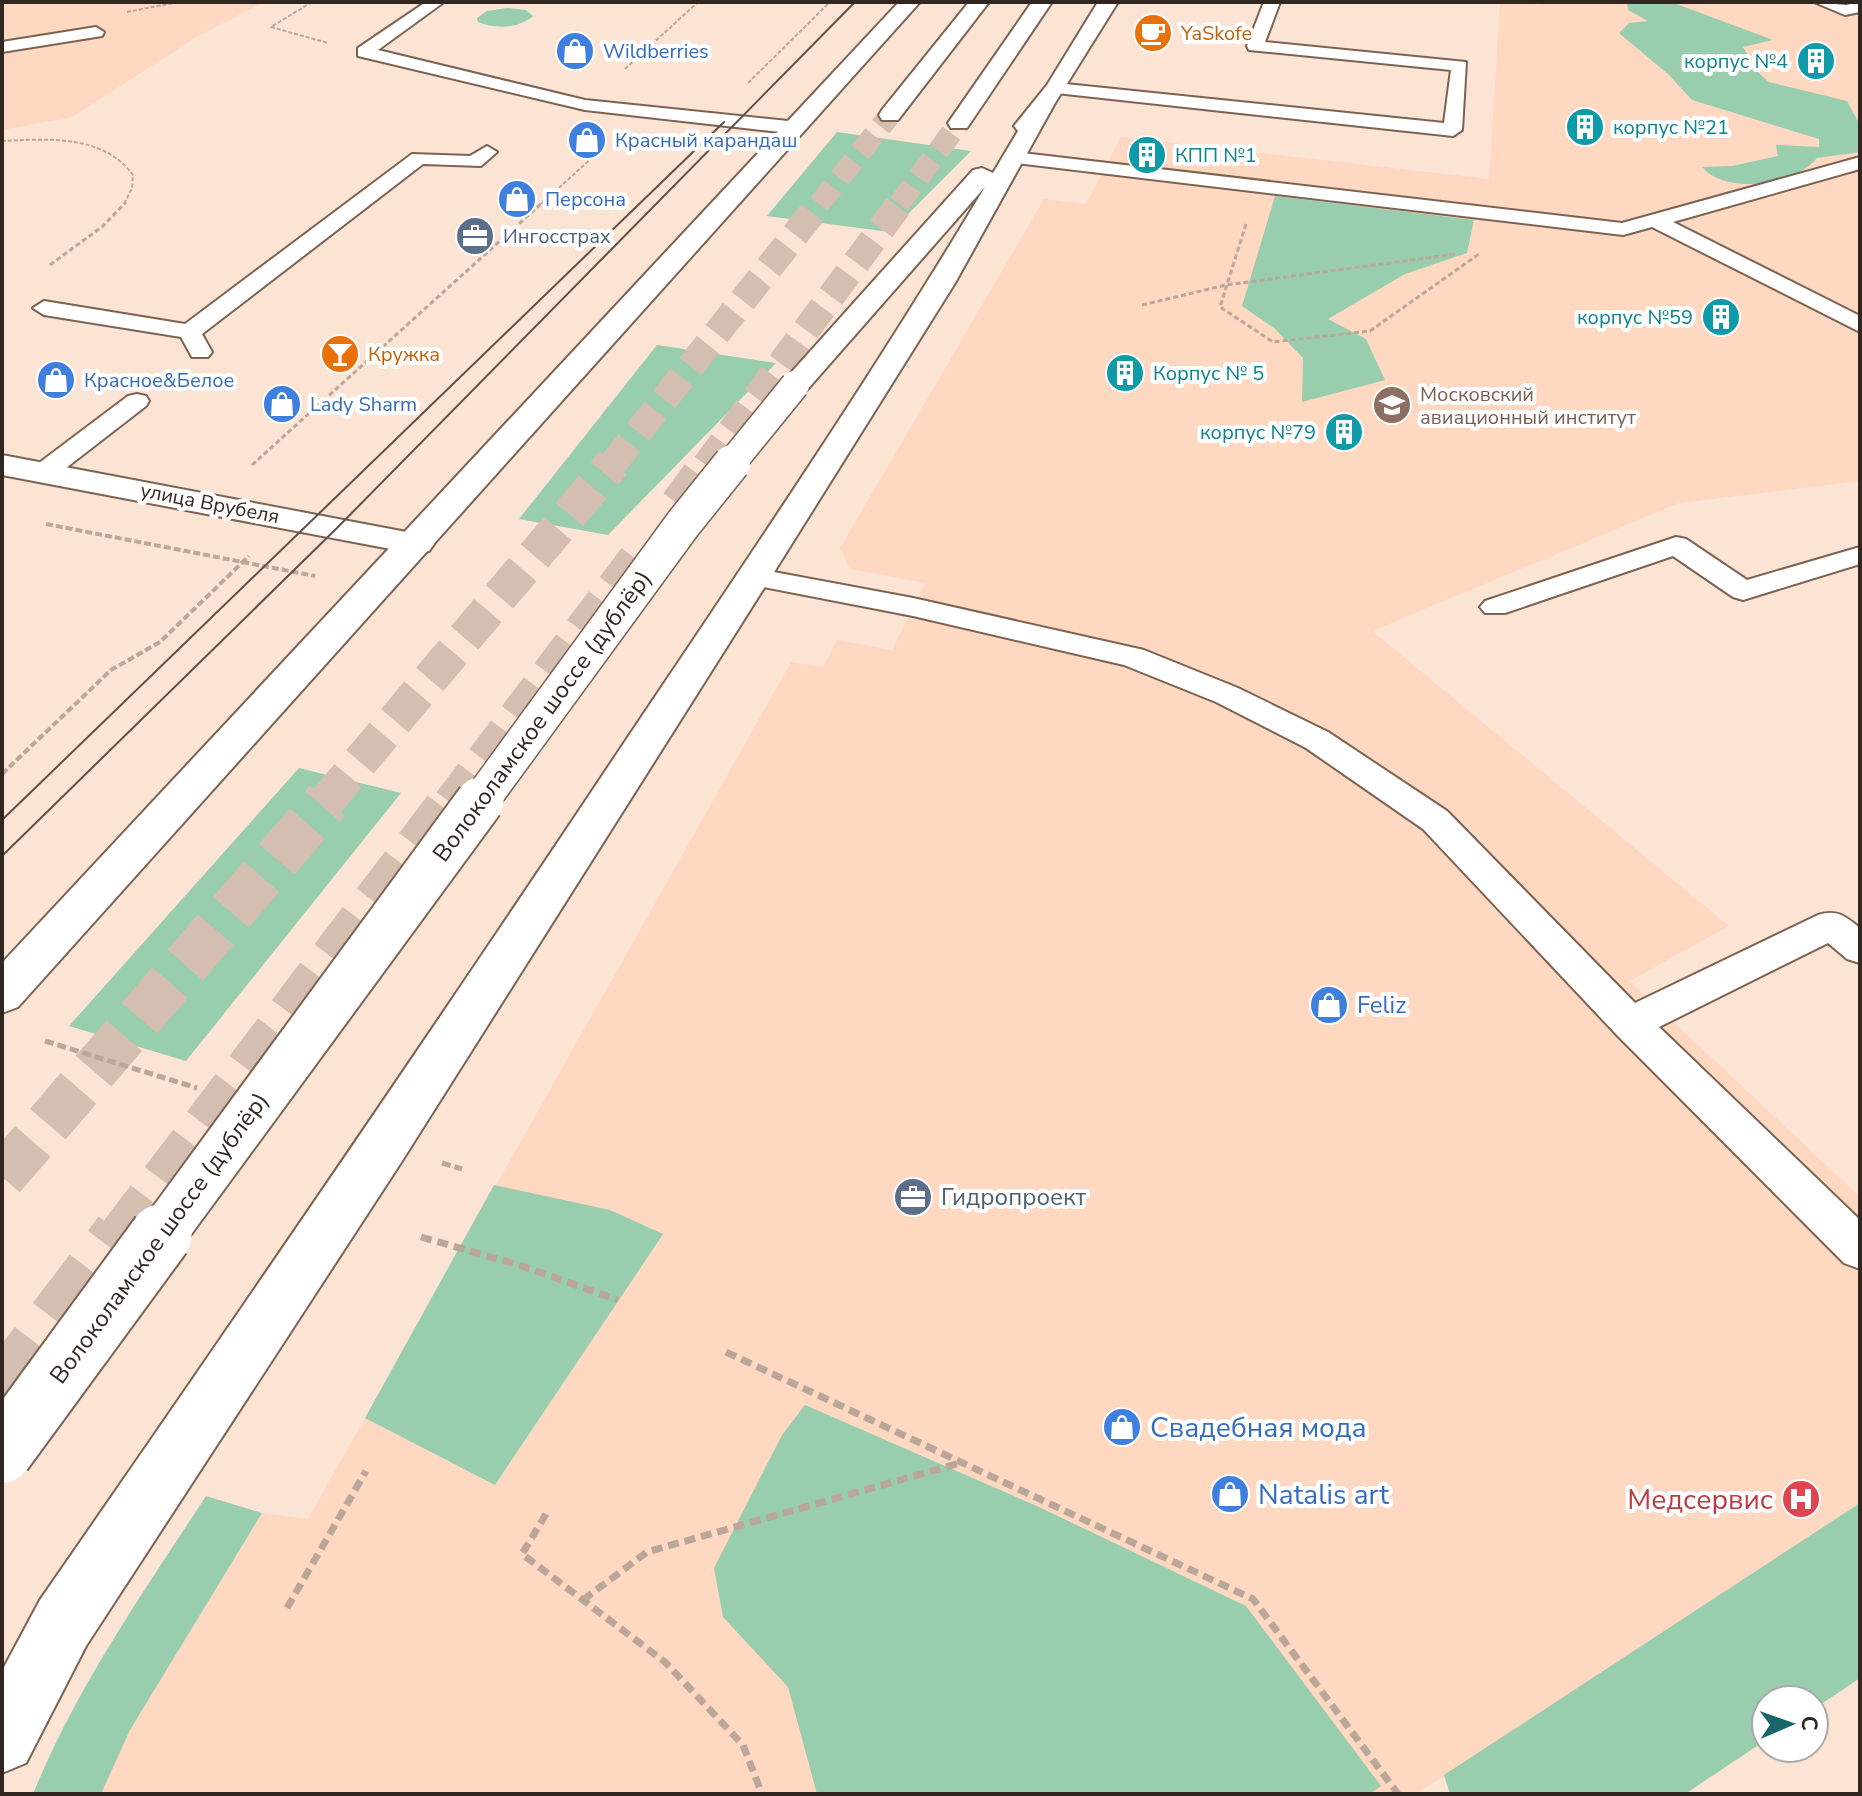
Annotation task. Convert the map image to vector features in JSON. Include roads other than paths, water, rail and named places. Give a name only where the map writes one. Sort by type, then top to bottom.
[{"type":"main road","points":[[2,994],[798,128],[910,2]]},
{"type":"main road","points":[[890,115],[979,2]]},
{"type":"main road","points":[[959,123],[1042,2]]},
{"type":"main road","name":"Волоколамское шоссе (дублёр)","points":[[2,1452],[683,524],[795,385],[1051,96],[1108,2]]},
{"type":"main road","points":[[2,1739],[63,1623],[384,1145],[753,577],[941,283],[1051,96]]},
{"type":"main road","name":"улица Врубеля","points":[[2,465],[417,544]]},
{"type":"main road","points":[[2,1681],[63,1623]]},
{"type":"lane","points":[[436,2],[364,52],[585,105],[798,128]]},
{"type":"lane","points":[[1051,96],[1453,130],[1460,66],[1255,46],[1272,2]]},
{"type":"lane","points":[[1822,2],[1845,10],[1860,7]]},
{"type":"lane","points":[[2,47],[96,32]]},
{"type":"lane","points":[[44,308],[195,342],[419,158],[474,162],[487,152]]},
{"type":"lane","points":[[1014,158],[1623,229],[1860,163]]},
{"type":"lane","points":[[1652,219],[1860,325]]},
{"type":"lane","points":[[44,472],[137,401]]},
{"type":"lane","points":[[1495,607],[1676,545],[1743,591],[1860,555]]},
{"type":"lane","points":[[753,577],[913,607],[1133,657],[1227,695],[1304,734],[1435,820],[1630,1023],[1860,1249]]},
{"type":"lane","points":[[1630,1023],[1831,925],[1860,949]]},
{"type":"tunnel","points":[[819,204],[890,115]]},
{"type":"tunnel","points":[[899,204],[959,123]]},
{"type":"tunnel","points":[[612,465],[821,202]]},
{"type":"tunnel","points":[[706,465],[901,202]]},
{"type":"tunnel","points":[[325,803],[613,463]]},
{"type":"tunnel","points":[[678,504],[708,463]]},
{"type":"tunnel","points":[[451,803],[639,555]]},
{"type":"tunnel","points":[[2,1177],[327,801]]},
{"type":"tunnel","points":[[121,1237],[453,801]]},
{"type":"tunnel","points":[[2,1394],[123,1235]]},
{"type":"tram line","points":[[2,856],[337,528],[855,2]]},
{"type":"tram line","points":[[2,820],[724,122]]},
{"type":"place","name":"YaSkofe","points":[[1153,33]]},
{"type":"place","name":"Wildberries","points":[[575,51]]},
{"type":"place","name":"корпус №4","points":[[1816,61]]},
{"type":"place","name":"корпус №21","points":[[1585,127]]},
{"type":"place","name":"Красный карандаш","points":[[587,140]]},
{"type":"place","name":"КПП №1","points":[[1147,155]]},
{"type":"place","name":"Персона","points":[[517,199]]},
{"type":"place","name":"Ингосстрах","points":[[475,236]]},
{"type":"place","name":"корпус №59","points":[[1721,317]]},
{"type":"place","name":"Кружка","points":[[340,354]]},
{"type":"place","name":"Корпус № 5","points":[[1125,373]]},
{"type":"place","name":"Красное&Белое","points":[[56,380]]},
{"type":"place","name":"Lady Sharm","points":[[282,404]]},
{"type":"place","name":"Московский авиационный институт","points":[[1392,405]]},
{"type":"place","name":"корпус №79","points":[[1344,432]]},
{"type":"place","name":"Feliz","points":[[1329,1005]]},
{"type":"place","name":"Гидропроект","points":[[913,1197]]},
{"type":"place","name":"Свадебная мода","points":[[1122,1427]]},
{"type":"place","name":"Natalis art","points":[[1230,1494]]},
{"type":"place","name":"Медсервис","points":[[1801,1499]]}]
